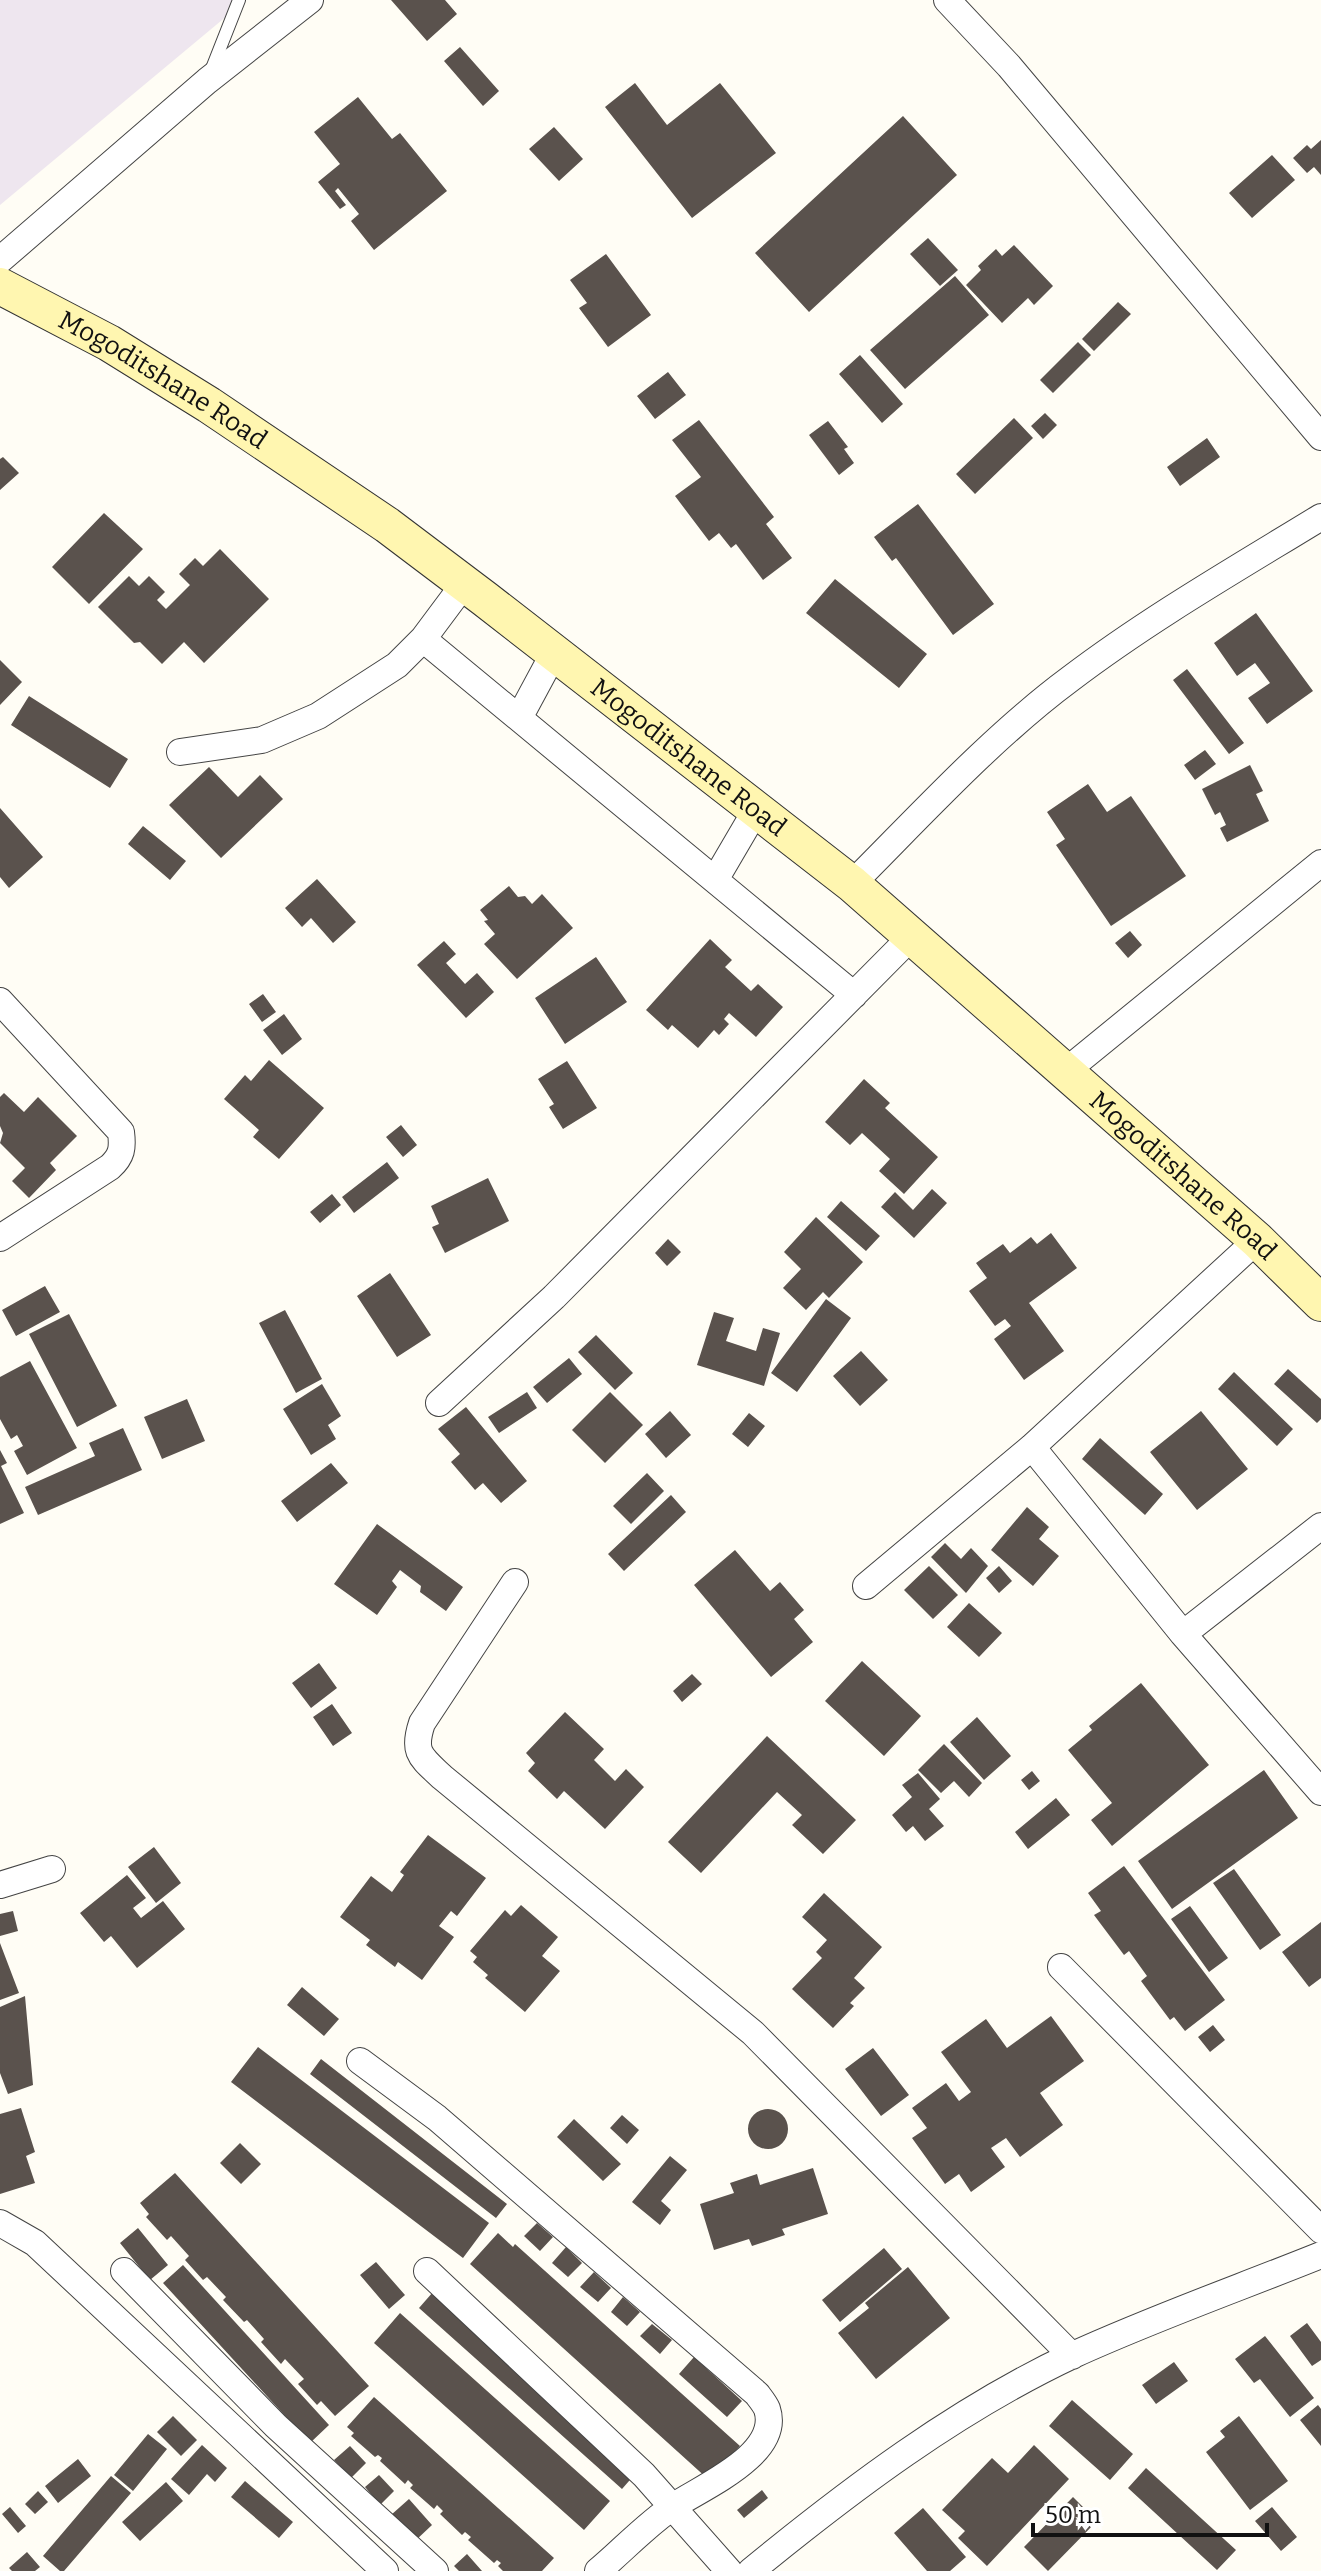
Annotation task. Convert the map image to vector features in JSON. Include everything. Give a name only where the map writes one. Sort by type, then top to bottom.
[{"type":"main road","name":"Mogoditshane Road","points":[[0,286],[109,343],[209,405],[387,525],[554,653],[852,884],[1257,1240],[1321,1303]]},
{"type":"street","points":[[0,260],[207,81],[310,0]]},
{"type":"street","points":[[947,0],[1009,66],[1321,437]]},
{"type":"street","points":[[852,884],[1011,729],[1067,681],[1160,615],[1321,517]]},
{"type":"street","points":[[180,752],[262,740],[318,716],[397,665],[423,639],[464,584]]},
{"type":"street","points":[[423,639],[854,995]]},
{"type":"street","points":[[519,718],[554,653]]},
{"type":"street","points":[[715,880],[756,810]]},
{"type":"street","points":[[1066,1071],[1321,863]]},
{"type":"street","points":[[439,1403],[554,1297],[912,936]]},
{"type":"street","points":[[0,1001],[121,1132],[123,1148],[119,1159],[110,1167],[0,1238]]},
{"type":"street","points":[[866,1586],[1032,1447],[1257,1240]]},
{"type":"street","points":[[1032,1447],[1183,1634],[1321,1792]]},
{"type":"street","points":[[1183,1634],[1321,1526]]},
{"type":"street","points":[[515,1582],[422,1723],[417,1751],[442,1777],[753,2033],[1072,2356]]},
{"type":"street","points":[[0,1885],[52,1869]]},
{"type":"street","points":[[1061,1967],[1321,2230]]},
{"type":"street","points":[[360,2061],[437,2118],[757,2394],[767,2409],[768,2430],[755,2451],[720,2481],[673,2506],[598,2571]]},
{"type":"street","points":[[0,2223],[35,2243],[385,2571]]},
{"type":"street","points":[[751,2571],[810,2523],[923,2442],[1072,2356],[1321,2255]]},
{"type":"street","points":[[124,2271],[276,2426],[435,2571]]},
{"type":"street","points":[[427,2271],[644,2475],[729,2571]]},
{"type":"lane","points":[[207,81],[239,0]]},
{"type":"shaded area","points":[[0,0],[246,0],[0,205]]},
{"type":"building","points":[[391,0],[445,0],[457,14],[427,41]]},
{"type":"building","points":[[460,47],[499,91],[483,106],[444,61]]},
{"type":"building","points":[[635,83],[667,125],[720,83],[776,153],[692,218],[605,107]]},
{"type":"building","points":[[358,97],[392,139],[400,133],[447,191],[374,250],[351,221],[359,214],[338,188],[335,191],[346,205],[340,209],[318,182],[340,164],[314,132]]},
{"type":"building","points":[[903,116],[957,175],[809,312],[755,253]]},
{"type":"building","points":[[554,127],[583,159],[559,181],[529,149]]},
{"type":"building","points":[[1321,140],[1321,175],[1314,167],[1307,173],[1293,158],[1307,145],[1311,149]]},
{"type":"building","points":[[1272,155],[1295,180],[1252,218],[1229,193]]},
{"type":"building","points":[[928,238],[958,270],[940,286],[910,254]]},
{"type":"building","points":[[1014,245],[1053,286],[1034,305],[1028,298],[1002,323],[966,285],[981,270],[978,266],[996,249],[1002,256]]},
{"type":"building","points":[[606,254],[651,315],[608,347],[579,308],[587,303],[570,280]]},
{"type":"building","points":[[955,276],[989,315],[905,389],[870,350]]},
{"type":"building","points":[[1118,302],[1131,314],[1094,351],[1082,339]]},
{"type":"building","points":[[1078,342],[1091,355],[1053,393],[1040,380]]},
{"type":"building","points":[[860,355],[903,404],[882,423],[839,374]]},
{"type":"building","points":[[668,372],[686,395],[655,419],[637,396]]},
{"type":"building","points":[[1045,413],[1057,425],[1043,439],[1031,426]]},
{"type":"building","points":[[1014,418],[1033,438],[975,494],[956,474]]},
{"type":"building","points":[[699,420],[774,517],[766,524],[792,558],[763,580],[736,544],[731,548],[719,533],[709,541],[675,496],[701,477],[672,440]]},
{"type":"building","points":[[828,421],[848,447],[844,449],[854,463],[839,475],[809,435]]},
{"type":"building","points":[[1207,438],[1220,457],[1180,486],[1167,467]]},
{"type":"building","points":[[3,457],[19,473],[0,490],[0,459]]},
{"type":"building","points":[[918,504],[994,604],[953,635],[896,558],[892,561],[874,537]]},
{"type":"building","points":[[104,513],[143,549],[89,604],[52,567]]},
{"type":"building","points":[[220,549],[269,599],[204,663],[184,642],[162,664],[140,642],[134,643],[98,607],[129,576],[139,586],[149,576],[165,592],[157,600],[166,609],[190,585],[179,574],[195,558],[203,566]]},
{"type":"building","points":[[835,579],[927,654],[899,688],[806,613]]},
{"type":"building","points":[[1256,613],[1313,691],[1267,724],[1248,698],[1270,683],[1255,663],[1237,676],[1214,643]]},
{"type":"building","points":[[0,660],[22,682],[0,705]]},
{"type":"building","points":[[1187,669],[1244,743],[1229,754],[1173,680]]},
{"type":"building","points":[[29,696],[128,759],[110,788],[11,725]]},
{"type":"building","points":[[1205,750],[1216,764],[1195,780],[1184,765]]},
{"type":"building","points":[[1250,765],[1263,791],[1256,794],[1269,821],[1227,842],[1220,828],[1226,825],[1220,812],[1215,815],[1202,789]]},
{"type":"building","points":[[209,767],[238,797],[260,775],[283,799],[221,858],[169,805]]},
{"type":"building","points":[[1088,784],[1107,812],[1131,796],[1186,876],[1111,926],[1056,845],[1065,839],[1047,812]]},
{"type":"building","points":[[0,808],[43,857],[9,888],[0,877]]},
{"type":"building","points":[[143,826],[186,861],[170,880],[128,844]]},
{"type":"building","points":[[317,879],[356,922],[333,943],[311,918],[302,927],[285,908]]},
{"type":"building","points":[[509,886],[518,897],[525,896],[532,904],[542,894],[573,928],[517,979],[484,944],[495,934],[484,921],[488,920],[480,910]]},
{"type":"building","points":[[1130,931],[1142,945],[1128,958],[1115,943]]},
{"type":"building","points":[[710,939],[732,960],[725,967],[751,991],[758,984],[783,1007],[756,1037],[729,1013],[724,1019],[729,1024],[719,1035],[714,1030],[698,1048],[672,1025],[668,1030],[646,1010]]},
{"type":"building","points":[[444,941],[456,954],[446,963],[465,984],[477,973],[494,992],[466,1018],[417,965]]},
{"type":"building","points":[[596,957],[627,1002],[565,1044],[535,998]]},
{"type":"building","points":[[263,994],[276,1012],[262,1022],[249,1004]]},
{"type":"building","points":[[284,1014],[302,1039],[282,1055],[263,1030]]},
{"type":"building","points":[[269,1060],[324,1108],[279,1159],[253,1137],[259,1130],[224,1099],[245,1075],[251,1081]]},
{"type":"building","points":[[567,1061],[597,1108],[563,1129],[549,1107],[554,1104],[538,1079]]},
{"type":"building","points":[[864,1079],[890,1103],[885,1108],[938,1157],[904,1194],[879,1171],[890,1159],[862,1133],[850,1145],[825,1122]]},
{"type":"building","points":[[4,1093],[24,1112],[38,1097],[77,1136],[50,1163],[56,1170],[29,1198],[12,1181],[25,1168],[0,1143],[3,1133],[0,1126],[0,1097]]},
{"type":"building","points":[[401,1125],[417,1145],[403,1157],[386,1137]]},
{"type":"building","points":[[387,1162],[399,1178],[354,1213],[342,1197]]},
{"type":"building","points":[[488,1178],[509,1221],[445,1253],[432,1227],[439,1224],[431,1206]]},
{"type":"building","points":[[932,1189],[947,1203],[914,1238],[881,1207],[895,1192],[913,1210]]},
{"type":"building","points":[[332,1194],[341,1205],[320,1223],[310,1212]]},
{"type":"building","points":[[841,1201],[880,1236],[866,1251],[827,1217]]},
{"type":"building","points":[[816,1217],[863,1262],[829,1298],[823,1292],[806,1310],[783,1288],[801,1269],[784,1252]]},
{"type":"building","points":[[1051,1233],[1077,1268],[1029,1303],[1064,1351],[1024,1380],[994,1339],[1011,1326],[1005,1319],[995,1326],[969,1291],[987,1278],[976,1263],[1003,1244],[1010,1253],[1031,1237],[1037,1244]]},
{"type":"building","points":[[668,1239],[681,1252],[667,1266],[655,1253]]},
{"type":"building","points":[[390,1273],[431,1335],[397,1357],[357,1296]]},
{"type":"building","points":[[45,1286],[60,1312],[16,1336],[2,1310]]},
{"type":"building","points":[[826,1299],[851,1318],[797,1392],[771,1373]]},
{"type":"building","points":[[285,1310],[322,1379],[296,1393],[259,1323]]},
{"type":"building","points":[[714,1312],[734,1318],[726,1341],[756,1351],[763,1328],[780,1333],[764,1386],[697,1365]]},
{"type":"building","points":[[69,1314],[117,1406],[77,1427],[29,1334]]},
{"type":"building","points":[[596,1335],[633,1373],[615,1390],[578,1352]]},
{"type":"building","points":[[861,1351],[888,1380],[860,1406],[833,1376]]},
{"type":"building","points":[[569,1358],[582,1374],[547,1403],[533,1387]]},
{"type":"building","points":[[30,1361],[77,1448],[27,1475],[14,1451],[23,1446],[17,1435],[11,1439],[0,1419],[0,1377]]},
{"type":"building","points":[[1288,1369],[1321,1399],[1321,1419],[1317,1423],[1274,1384]]},
{"type":"building","points":[[1234,1372],[1293,1429],[1277,1446],[1218,1389]]},
{"type":"building","points":[[322,1384],[341,1416],[328,1425],[336,1439],[311,1455],[283,1409]]},
{"type":"building","points":[[527,1392],[537,1408],[499,1433],[488,1417]]},
{"type":"building","points":[[610,1392],[643,1425],[605,1463],[572,1430]]},
{"type":"building","points":[[187,1399],[205,1441],[162,1459],[144,1417]]},
{"type":"building","points":[[466,1407],[527,1481],[501,1503],[483,1483],[475,1490],[451,1462],[460,1454],[438,1429]]},
{"type":"building","points":[[670,1411],[691,1435],[666,1458],[645,1434]]},
{"type":"building","points":[[1201,1411],[1248,1469],[1197,1510],[1150,1452]]},
{"type":"building","points":[[749,1413],[765,1426],[748,1447],[732,1434]]},
{"type":"building","points":[[123,1428],[142,1470],[38,1515],[25,1487],[95,1456],[89,1443]]},
{"type":"building","points":[[1100,1438],[1163,1494],[1145,1515],[1082,1459]]},
{"type":"building","points":[[0,1450],[7,1463],[1,1466],[24,1513],[0,1524]]},
{"type":"building","points":[[331,1463],[348,1483],[297,1522],[281,1501]]},
{"type":"building","points":[[647,1473],[664,1491],[631,1524],[613,1506]]},
{"type":"building","points":[[671,1495],[686,1512],[624,1571],[608,1554]]},
{"type":"building","points":[[1027,1507],[1049,1527],[1039,1539],[1059,1556],[1033,1586],[991,1550]]},
{"type":"building","points":[[377,1524],[463,1587],[446,1611],[420,1592],[421,1586],[400,1570],[392,1581],[397,1587],[377,1615],[334,1584]]},
{"type":"building","points":[[945,1543],[961,1559],[971,1548],[988,1566],[966,1593],[931,1557]]},
{"type":"building","points":[[735,1550],[770,1591],[780,1582],[804,1610],[794,1619],[813,1642],[771,1677],[694,1585]]},
{"type":"building","points":[[929,1566],[958,1595],[933,1619],[904,1590]]},
{"type":"building","points":[[999,1566],[1012,1581],[999,1593],[986,1578]]},
{"type":"building","points":[[969,1603],[1002,1633],[979,1657],[947,1627]]},
{"type":"building","points":[[862,1661],[921,1716],[884,1756],[825,1701]]},
{"type":"building","points":[[319,1663],[337,1688],[311,1708],[292,1683]]},
{"type":"building","points":[[692,1674],[702,1684],[682,1702],[673,1691]]},
{"type":"building","points":[[1141,1683],[1209,1765],[1112,1846],[1091,1820],[1112,1803],[1068,1750],[1092,1730],[1089,1726]]},
{"type":"building","points":[[332,1704],[352,1733],[333,1746],[313,1717]]},
{"type":"building","points":[[565,1712],[604,1749],[594,1760],[615,1781],[626,1769],[644,1787],[605,1829],[564,1791],[557,1799],[528,1771],[535,1763],[526,1753]]},
{"type":"building","points":[[977,1717],[1011,1756],[984,1780],[950,1742]]},
{"type":"building","points":[[767,1736],[856,1820],[823,1854],[792,1825],[802,1815],[777,1792],[701,1873],[668,1842]]},
{"type":"building","points":[[944,1744],[982,1783],[969,1797],[954,1781],[941,1793],[918,1770]]},
{"type":"building","points":[[1264,1770],[1298,1818],[1172,1909],[1138,1861]]},
{"type":"building","points":[[1032,1771],[1040,1781],[1029,1790],[1021,1780]]},
{"type":"building","points":[[918,1773],[940,1799],[929,1809],[944,1826],[925,1841],[913,1826],[906,1832],[892,1815],[912,1797],[902,1785]]},
{"type":"building","points":[[1056,1798],[1070,1815],[1028,1849],[1015,1832]]},
{"type":"building","points":[[428,1835],[486,1878],[457,1916],[451,1911],[439,1926],[454,1937],[422,1980],[398,1962],[395,1967],[366,1945],[370,1940],[340,1917],[371,1876],[392,1892],[404,1875],[400,1872]]},
{"type":"building","points":[[154,1847],[181,1883],[156,1903],[128,1867]]},
{"type":"building","points":[[1124,1866],[1225,2000],[1185,2031],[1174,2017],[1170,2020],[1141,1981],[1147,1976],[1129,1951],[1124,1955],[1094,1915],[1101,1911],[1088,1893]]},
{"type":"building","points":[[1234,1869],[1281,1935],[1260,1950],[1213,1883]]},
{"type":"building","points":[[127,1875],[146,1898],[133,1908],[141,1918],[163,1901],[185,1929],[137,1968],[111,1936],[104,1942],[80,1913]]},
{"type":"building","points":[[824,1893],[882,1947],[854,1978],[865,1988],[850,2003],[854,2006],[833,2028],[792,1989],[822,1958],[816,1952],[827,1940],[802,1917]]},
{"type":"building","points":[[521,1905],[558,1937],[542,1956],[560,1971],[525,2012],[485,1978],[488,1975],[473,1962],[477,1957],[470,1951],[505,1910],[511,1916]]},
{"type":"building","points":[[1190,1906],[1228,1958],[1209,1972],[1171,1919]]},
{"type":"building","points":[[13,1911],[18,1931],[0,1936],[0,1914]]},
{"type":"building","points":[[1321,1922],[1321,1978],[1309,1987],[1282,1952]]},
{"type":"building","points":[[0,1943],[19,1993],[0,2000]]},
{"type":"building","points":[[302,1987],[339,2019],[324,2036],[287,2005]]},
{"type":"building","points":[[25,1996],[33,2085],[8,2094],[0,2073],[0,2007]]},
{"type":"building","points":[[1051,2016],[1084,2061],[1040,2093],[1063,2125],[1020,2157],[1006,2138],[991,2148],[1005,2167],[971,2192],[959,2174],[945,2184],[912,2138],[927,2128],[912,2108],[946,2083],[959,2101],[971,2092],[941,2052],[986,2019],[1007,2048]]},
{"type":"building","points":[[1213,2025],[1225,2040],[1210,2052],[1198,2037]]},
{"type":"building","points":[[258,2047],[489,2223],[463,2258],[231,2082]]},
{"type":"building","points":[[873,2048],[909,2095],[881,2116],[845,2069]]},
{"type":"building","points":[[321,2059],[507,2204],[496,2218],[310,2074]]},
{"type":"building","points":[[21,2108],[35,2152],[26,2156],[35,2183],[0,2194],[0,2114]]},
{"type":"building","points":[[768,2109],[782,2115],[788,2129],[782,2143],[768,2149],[754,2143],[748,2129],[754,2115]]},
{"type":"building","points":[[622,2115],[639,2130],[627,2144],[610,2128]]},
{"type":"building","points":[[574,2119],[621,2164],[603,2181],[557,2137]]},
{"type":"building","points":[[240,2143],[261,2164],[241,2184],[220,2163]]},
{"type":"building","points":[[670,2156],[687,2170],[661,2201],[671,2210],[660,2225],[632,2202]]},
{"type":"building","points":[[813,2168],[828,2214],[782,2229],[785,2235],[752,2246],[749,2239],[714,2250],[700,2204],[734,2193],[730,2183],[757,2174],[760,2185]]},
{"type":"building","points":[[175,2173],[369,2386],[335,2416],[321,2401],[317,2405],[298,2384],[304,2379],[285,2359],[281,2364],[247,2320],[244,2322],[223,2300],[226,2297],[207,2277],[203,2280],[185,2260],[189,2256],[171,2236],[167,2240],[146,2217],[149,2214],[140,2203]]},
{"type":"building","points":[[537,2223],[553,2237],[540,2251],[524,2236]]},
{"type":"building","points":[[138,2228],[168,2265],[150,2280],[120,2243]]},
{"type":"building","points":[[498,2233],[513,2247],[515,2244],[740,2446],[709,2480],[470,2264]]},
{"type":"building","points":[[566,2247],[582,2263],[568,2277],[552,2263]]},
{"type":"building","points":[[884,2248],[902,2269],[840,2322],[822,2300]]},
{"type":"building","points":[[376,2262],[405,2295],[389,2309],[360,2275]]},
{"type":"building","points":[[183,2265],[329,2425],[310,2443],[163,2283]]},
{"type":"building","points":[[908,2267],[950,2318],[876,2379],[838,2333],[869,2308],[865,2303]]},
{"type":"building","points":[[594,2272],[611,2288],[598,2302],[580,2287]]},
{"type":"building","points":[[433,2292],[636,2473],[622,2489],[419,2308]]},
{"type":"building","points":[[623,2297],[640,2312],[627,2326],[611,2312]]},
{"type":"building","points":[[400,2313],[610,2501],[584,2530],[374,2343]]},
{"type":"building","points":[[1307,2323],[1321,2342],[1321,2360],[1312,2366],[1290,2336]]},
{"type":"building","points":[[652,2324],[672,2340],[660,2354],[640,2336]]},
{"type":"building","points":[[1265,2336],[1314,2398],[1290,2417],[1260,2379],[1254,2383],[1235,2359]]},
{"type":"building","points":[[694,2357],[742,2401],[727,2417],[679,2374]]},
{"type":"building","points":[[1174,2362],[1188,2381],[1156,2404],[1142,2385]]},
{"type":"building","points":[[374,2397],[554,2558],[542,2571],[503,2571],[498,2566],[501,2563],[497,2560],[494,2563],[468,2540],[471,2537],[465,2532],[462,2535],[440,2514],[443,2511],[437,2505],[434,2509],[410,2488],[413,2485],[408,2480],[405,2484],[380,2461],[382,2458],[378,2455],[375,2457],[351,2436],[354,2433],[347,2427]]},
{"type":"building","points":[[1072,2400],[1133,2454],[1110,2480],[1049,2426]]},
{"type":"building","points":[[1318,2405],[1321,2409],[1321,2446],[1300,2420]]},
{"type":"building","points":[[173,2416],[197,2440],[181,2456],[157,2432]]},
{"type":"building","points":[[1239,2416],[1288,2481],[1250,2510],[1206,2452],[1225,2437],[1220,2431]]},
{"type":"building","points":[[148,2434],[167,2449],[133,2491],[114,2475]]},
{"type":"building","points":[[202,2445],[227,2468],[215,2482],[207,2474],[189,2495],[171,2479]]},
{"type":"building","points":[[1034,2445],[1069,2479],[987,2566],[958,2538],[965,2531],[942,2510],[992,2458],[1008,2473]]},
{"type":"building","points":[[350,2446],[366,2463],[351,2478],[334,2460]]},
{"type":"building","points":[[78,2459],[91,2476],[58,2503],[45,2486]]},
{"type":"building","points":[[1146,2468],[1236,2550],[1217,2570],[1128,2488]]},
{"type":"building","points":[[379,2475],[394,2491],[380,2505],[365,2487]]},
{"type":"building","points":[[111,2476],[131,2493],[64,2571],[60,2571],[43,2556]]},
{"type":"building","points":[[245,2481],[293,2522],[279,2538],[231,2497]]},
{"type":"building","points":[[166,2482],[183,2501],[140,2541],[122,2522]]},
{"type":"building","points":[[762,2490],[768,2498],[744,2518],[737,2510]]},
{"type":"building","points":[[38,2491],[48,2502],[35,2514],[25,2504]]},
{"type":"building","points":[[1073,2497],[1097,2521],[1048,2571],[1024,2547]]},
{"type":"building","points":[[409,2499],[432,2525],[415,2541],[391,2515]]},
{"type":"building","points":[[10,2507],[26,2526],[18,2533],[2,2514]]},
{"type":"building","points":[[1272,2507],[1297,2537],[1281,2551],[1255,2521]]},
{"type":"building","points":[[923,2508],[966,2557],[950,2571],[927,2571],[894,2533]]},
{"type":"building","points":[[27,2552],[40,2567],[35,2571],[12,2571],[9,2568]]},
{"type":"building","points":[[467,2554],[482,2571],[459,2571],[454,2566]]}]
